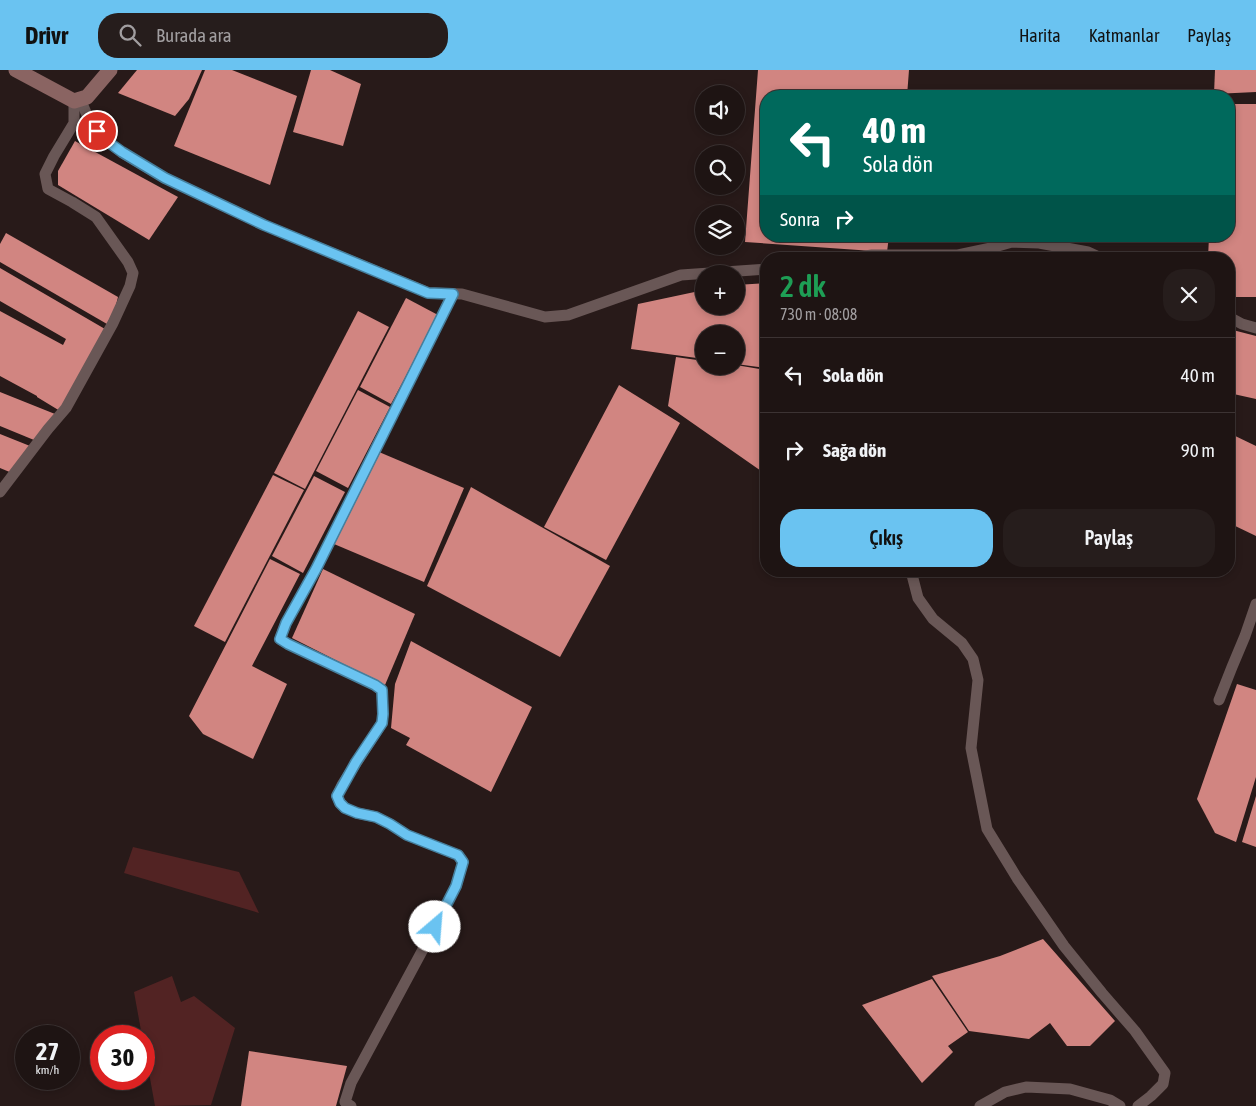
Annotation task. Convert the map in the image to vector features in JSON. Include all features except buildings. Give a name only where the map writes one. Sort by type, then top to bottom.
[{"type":"street","points":[[16,70],[77,100],[91,124],[104,139],[165,178],[264,225],[428,293],[462,294],[545,317],[568,315],[681,275],[760,269]]},
{"type":"street","points":[[77,100],[87,97],[110,70]]},
{"type":"street","points":[[0,492],[66,408],[113,323],[130,286],[133,272],[96,217],[48,189],[45,174],[74,123],[77,100]]},
{"type":"street","points":[[972,252],[1012,242],[1039,243],[1088,252]]},
{"type":"street","points":[[351,1106],[345,1102],[351,1083],[456,886],[463,862],[458,855],[407,835],[376,817],[345,808],[340,803],[337,796],[342,785],[382,723],[382,690],[280,639],[286,623],[316,569],[453,294]]},
{"type":"street","points":[[1235,320],[1256,328]]},
{"type":"street","points":[[913,577],[918,598],[933,619],[962,643],[973,659],[978,680],[971,748],[987,830],[1064,946],[1135,1031],[1165,1072],[1163,1084],[1138,1106]]},
{"type":"street","points":[[1219,700],[1256,604]]},
{"type":"street","points":[[980,1106],[1005,1092],[1026,1087],[1070,1089],[1110,1100],[1120,1106]]},
{"type":"shaded area","points":[[133,847],[239,872],[259,913],[124,873]]},
{"type":"shaded area","points":[[172,976],[181,1002],[194,996],[235,1028],[211,1105],[155,1106],[152,1090],[155,1090],[155,1025],[140,1025],[134,992]]},
{"type":"route","points":[[97,131],[104,139],[122,152],[165,178],[264,225],[428,293],[453,294],[316,569],[286,623],[280,639],[382,690],[382,723],[356,762],[337,796],[345,808],[376,817],[407,835],[458,855],[463,862],[456,886],[435,927]]}]
